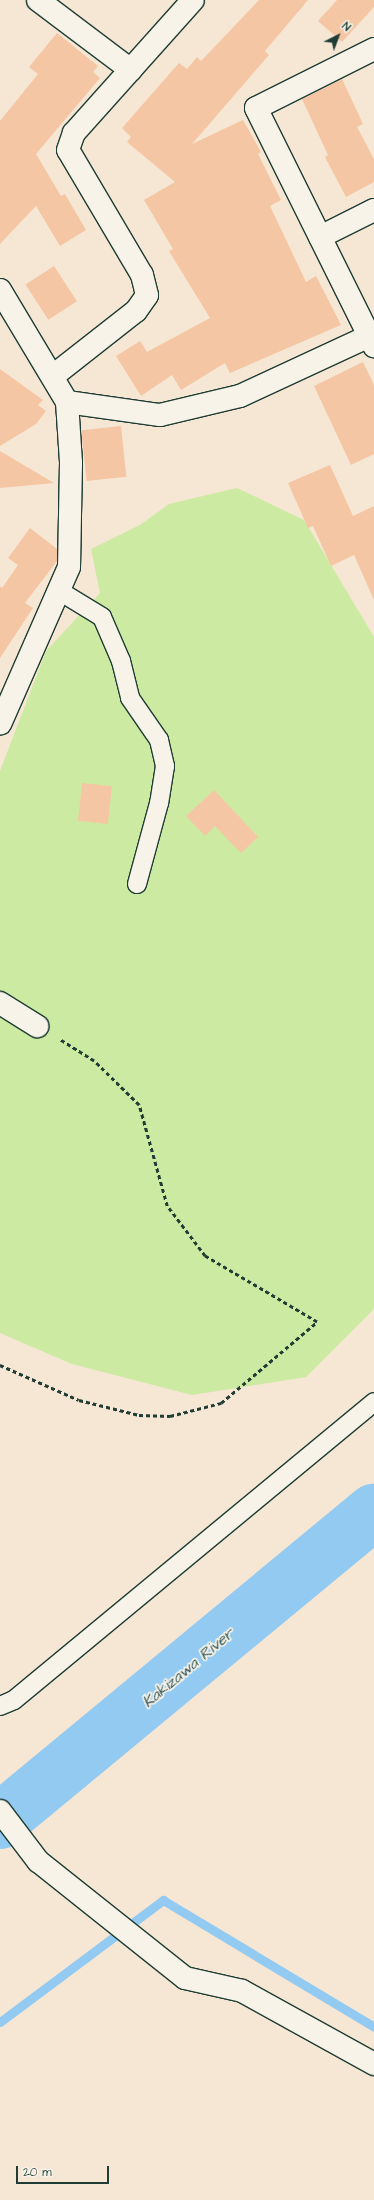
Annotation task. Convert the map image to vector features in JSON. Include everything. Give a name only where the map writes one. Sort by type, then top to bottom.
[{"type":"street","points":[[38,0],[131,70]]},
{"type":"street","points":[[53,376],[136,311],[147,295],[142,275],[68,150],[74,133],[193,0]]},
{"type":"street","points":[[67,402],[122,412],[160,415],[240,396],[372,341],[256,108],[374,49]]},
{"type":"street","points":[[320,237],[374,210]]},
{"type":"street","points":[[0,290],[53,376],[67,402],[71,463],[69,567],[61,592],[7,690],[0,724]]},
{"type":"street","points":[[0,1003],[37,1026]]},
{"type":"street","points":[[0,1811],[38,1861],[185,1978],[242,1991],[374,2064]]},
{"type":"lane","points":[[61,592],[102,617],[121,661],[130,698],[159,740],[165,766],[159,804],[137,884]]},
{"type":"lane","points":[[0,1706],[14,1700],[374,1402]]},
{"type":"path","points":[[0,1365],[79,1400],[139,1415],[170,1416],[221,1403],[317,1322],[205,1256],[167,1206],[139,1105],[94,1061],[37,1026]]},
{"type":"green space","points":[[237,488],[304,520],[374,637],[374,1309],[306,1377],[192,1395],[72,1364],[0,1333],[0,771],[46,651],[100,593],[91,549],[140,525],[169,504]]},
{"type":"building","points":[[259,0],[308,0],[265,51],[269,55],[192,144],[243,120],[261,152],[258,154],[281,200],[270,206],[306,282],[316,276],[341,325],[230,373],[225,363],[181,390],[172,375],[141,396],[116,356],[140,341],[147,352],[210,318],[169,251],[173,249],[144,200],[175,182],[127,142],[131,137],[122,128],[179,63],[187,69],[197,57],[201,61]]},
{"type":"building","points":[[337,0],[374,0],[374,7],[342,42],[318,21]]},
{"type":"building","points":[[57,33],[98,66],[93,72],[100,78],[36,154],[61,196],[65,194],[86,230],[60,246],[36,206],[0,244],[0,121],[38,74],[29,67]]},
{"type":"building","points":[[342,79],[363,124],[357,127],[374,159],[374,182],[346,197],[325,157],[328,155],[302,99]]},
{"type":"building","points":[[54,266],[77,301],[48,320],[25,285]]},
{"type":"building","points":[[363,362],[374,385],[374,454],[351,465],[314,386]]},
{"type":"building","points":[[0,369],[43,400],[38,405],[46,411],[36,424],[0,446]]},
{"type":"building","points":[[121,426],[126,477],[87,481],[81,430]]},
{"type":"building","points":[[0,451],[54,483],[0,488]]},
{"type":"building","points":[[330,465],[353,516],[374,506],[374,600],[354,555],[331,566],[313,526],[308,528],[288,483]]},
{"type":"building","points":[[30,528],[57,549],[57,561],[25,603],[33,608],[0,658],[0,586],[2,588],[18,565],[8,558]]},
{"type":"building","points":[[82,783],[112,786],[108,824],[78,821]]},
{"type":"building","points":[[214,790],[258,837],[241,853],[215,826],[205,836],[186,816]]},
{"type":"waterway","name":"Kakizawa River","points":[[0,1821],[374,1512]]},
{"type":"waterway","points":[[0,2022],[163,1900],[374,2027]]}]
